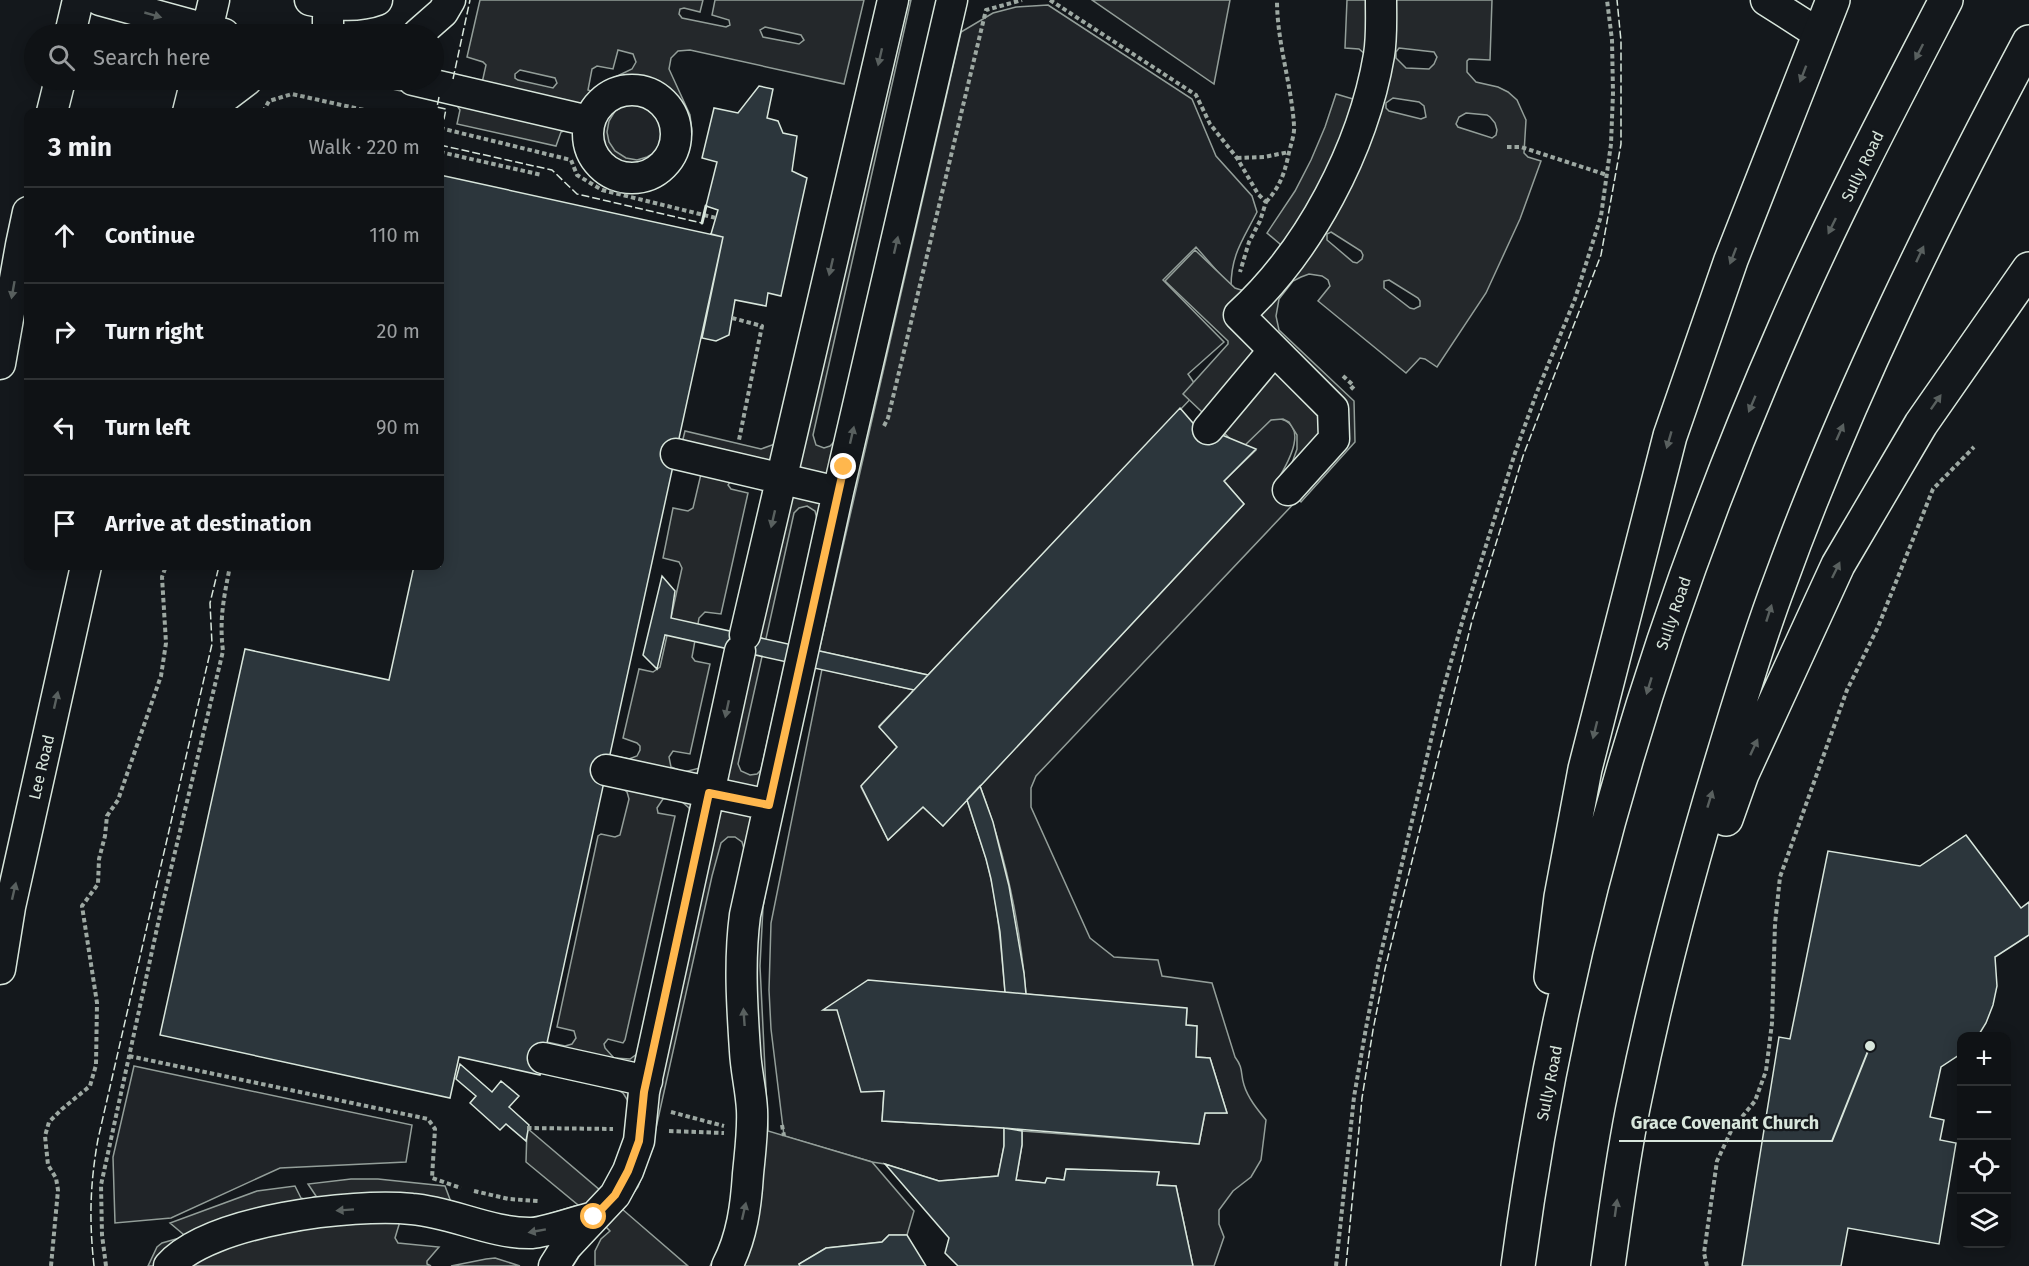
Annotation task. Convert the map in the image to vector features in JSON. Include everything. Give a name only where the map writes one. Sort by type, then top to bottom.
[{"type":"highway","points":[[1524,1217],[1561,897],[1585,769],[1670,436],[1731,260],[1833,0]]},
{"type":"highway","name":"Sully Road","points":[[1518,1266],[1544,1102],[1579,938],[1630,748],[1654,669],[1695,548],[1785,325],[1844,201],[1946,0]]},
{"type":"highway","points":[[1608,1266],[1634,1100],[1656,1001],[1701,830],[1739,704],[1780,582],[1836,442],[1893,311],[1960,172],[2029,42]]},
{"type":"highway","points":[[1634,1100],[1687,928],[1742,774],[1838,565],[1921,424],[2029,269]]},
{"type":"street","points":[[72,24],[78,0]]},
{"type":"street","points":[[100,0],[181,24]]},
{"type":"street","points":[[213,24],[214,0]]},
{"type":"street","points":[[325,24],[319,2],[369,3],[377,0]]},
{"type":"street","points":[[429,24],[443,12],[450,0]]},
{"type":"street","points":[[554,1266],[566,1247],[615,1195],[628,1171],[639,1141],[646,1081],[742,643],[893,0]]},
{"type":"street","points":[[727,1266],[735,1251],[748,1197],[752,1130],[750,1088],[745,1053],[742,937],[744,915],[838,492],[952,0]]},
{"type":"street","points":[[1288,489],[1334,439],[1333,409],[1239,315],[1260,296],[1299,245],[1343,169],[1364,115],[1376,72],[1380,52],[1382,0]]},
{"type":"street","points":[[1766,0],[1819,34]]},
{"type":"street","points":[[444,87],[589,120]]},
{"type":"street","points":[[53,108],[58,90]]},
{"type":"street","points":[[189,108],[194,90]]},
{"type":"street","points":[[213,108],[234,90]]},
{"type":"street","points":[[0,364],[24,231]]},
{"type":"street","points":[[1208,429],[1274,350]]},
{"type":"street","points":[[676,454],[838,492]]},
{"type":"street","name":"Lee Road","points":[[0,969],[10,907],[85,570]]},
{"type":"street","points":[[606,770],[769,805]]},
{"type":"street","points":[[543,1058],[646,1081]]},
{"type":"street","points":[[169,1266],[184,1253],[210,1240],[250,1225],[309,1214],[369,1209],[412,1209],[515,1232],[534,1233],[594,1217]]},
{"type":"path","points":[[879,435],[888,418],[986,10],[1022,0]]},
{"type":"path","points":[[1050,0],[1196,95],[1210,124],[1237,158],[1258,194],[1266,202]]},
{"type":"path","points":[[1260,296],[1247,288],[1239,274],[1249,242],[1260,221],[1266,202],[1279,187],[1294,126],[1287,69],[1281,53],[1277,26],[1277,0]]},
{"type":"path","points":[[1336,1266],[1354,1097],[1366,1028],[1383,944],[1441,697],[1515,453],[1575,299],[1601,216],[1611,144],[1613,93],[1612,40],[1607,0]]},
{"type":"path","points":[[265,108],[269,101],[292,94],[355,108]]},
{"type":"path","points":[[444,130],[571,160],[577,175],[602,190],[716,218]]},
{"type":"path","points":[[1507,147],[1521,147],[1607,175]]},
{"type":"path","points":[[1237,158],[1264,158],[1289,152]]},
{"type":"path","points":[[444,153],[542,176]]},
{"type":"path","points":[[732,318],[762,326],[739,440]]},
{"type":"path","points":[[1333,409],[1354,386],[1337,369]]},
{"type":"path","points":[[1707,1266],[1704,1252],[1717,1161],[1732,1129],[1755,1101],[1766,1071],[1772,1023],[1775,924],[1780,877],[1847,690],[1878,627],[1932,489],[1974,447]]},
{"type":"path","points":[[51,1266],[58,1190],[56,1178],[48,1165],[45,1136],[50,1122],[90,1086],[96,1065],[97,1003],[82,906],[98,884],[99,859],[105,836],[106,816],[117,800],[161,676],[166,643],[162,577],[165,570]]},
{"type":"path","points":[[106,1266],[102,1235],[101,1185],[223,651],[220,628],[229,570]]},
{"type":"path","points":[[129,1056],[428,1119],[435,1129],[432,1178],[509,1199],[544,1201]]},
{"type":"path","points":[[782,1124],[784,1136]]},
{"type":"shaded area","points":[[480,0],[703,0],[700,12],[684,8],[680,9],[679,14],[682,18],[726,27],[730,25],[729,20],[712,15],[715,0],[864,0],[844,84],[690,50],[678,51],[671,58],[669,69],[690,115],[692,131],[690,147],[684,162],[671,176],[657,184],[638,188],[616,185],[599,175],[587,161],[577,137],[572,132],[561,132],[556,146],[457,124],[460,110],[456,104],[396,90],[444,90],[444,81],[482,83],[486,65],[467,57]],"holes":[[[765,27],[801,35],[804,40],[799,44],[763,37],[760,30]],[[618,50],[633,54],[636,62],[632,69],[591,91],[588,90],[592,69],[597,66],[613,69]],[[520,70],[555,78],[557,83],[553,88],[518,80],[515,74]],[[637,102],[648,104],[657,110],[663,119],[665,130],[662,143],[656,152],[637,160],[626,158],[615,151],[609,142],[607,132],[609,121],[615,111],[626,104]]]},
{"type":"shaded area","points":[[882,0],[911,0],[813,435],[816,445],[824,448],[835,441],[965,0],[771,860],[763,907],[760,966],[768,1131],[872,1162],[914,1211],[907,1235],[889,1235],[882,1242],[826,1248],[799,1264],[800,1266],[710,1266],[723,1241],[736,1174],[739,1133],[735,903],[744,849],[742,842],[735,837],[728,837],[721,843],[712,876],[650,1155],[638,1187],[622,1209],[688,1266],[595,1266],[595,1251],[601,1239],[610,1231],[605,1226],[583,1250],[573,1266],[541,1266],[548,1244],[401,1218],[395,1238],[398,1243],[439,1247],[427,1261],[427,1264],[431,1266],[148,1266],[157,1247],[162,1243],[183,1237],[183,1234],[170,1223],[257,1191],[295,1186],[301,1198],[307,1200],[316,1196],[308,1184],[351,1179],[378,1179],[445,1186],[451,1202],[514,1218],[532,1219],[578,1205],[526,1162],[527,1128],[600,1190],[602,1189],[621,1155],[630,1108],[628,1101],[623,1093],[538,1040],[565,1046],[572,1044],[576,1038],[574,1031],[557,1027],[598,836],[601,834],[615,837],[620,835],[629,799],[627,792],[621,787],[600,753],[629,759],[637,756],[640,750],[637,743],[623,738],[639,669],[653,672],[660,667],[682,568],[679,562],[663,558],[673,508],[688,511],[693,508],[701,474],[678,459],[685,431],[761,449],[775,444]],"holes":[[[732,479],[762,485],[767,501],[700,768],[684,772],[671,767],[669,757],[673,751],[690,754],[710,664],[695,661],[692,657],[699,618],[705,612],[721,614],[748,493],[731,489],[728,485]],[[807,506],[815,511],[817,519],[761,770],[757,774],[750,775],[741,771],[738,764],[794,513],[799,508]],[[663,799],[681,801],[689,808],[693,817],[641,1051],[630,1059],[614,1058],[604,1044],[608,1039],[623,1043],[625,1040],[675,816],[658,813],[657,808]]]},
{"type":"shaded area","points":[[1092,0],[1230,0],[1214,84]]},
{"type":"shaded area","points":[[1347,0],[1492,0],[1490,60],[1469,59],[1467,72],[1476,82],[1498,87],[1517,100],[1526,120],[1524,153],[1528,157],[1541,161],[1520,219],[1486,293],[1437,367],[1420,358],[1406,373],[1318,301],[1330,286],[1328,280],[1322,276],[1309,274],[1293,281],[1279,299],[1276,316],[1279,330],[1354,401],[1355,442],[1301,502],[1281,482],[1297,449],[1297,435],[1289,422],[1283,419],[1271,420],[1241,449],[1183,394],[1228,344],[1228,341],[1165,281],[1195,250],[1235,288],[1249,289],[1280,252],[1280,244],[1267,233],[1295,191],[1311,160],[1336,94],[1356,98],[1366,55],[1359,49],[1345,48]],"holes":[[[1399,48],[1434,52],[1437,57],[1429,69],[1406,68],[1396,58]],[[1393,98],[1419,102],[1424,106],[1426,117],[1421,119],[1389,111],[1386,103]],[[1466,113],[1487,115],[1495,123],[1496,135],[1492,138],[1458,127],[1456,124],[1459,117]],[[1331,232],[1361,251],[1362,259],[1357,263],[1353,262],[1327,240],[1327,234]],[[1389,280],[1418,298],[1420,306],[1410,308],[1384,288],[1384,281]]]},
{"type":"shaded area","points":[[1048,5],[1192,99],[1216,156],[1252,196],[1257,212],[1236,256],[1231,287],[1196,247],[1163,280],[1224,342],[1188,374],[1199,390],[928,675],[819,651],[961,32],[993,13],[1016,7]]},
{"type":"shaded area","points":[[632,102],[648,108],[655,114],[663,129],[662,146],[654,155],[640,164],[613,159],[602,124],[622,104]]},
{"type":"shaded area","points":[[1275,418],[1286,421],[1292,427],[1295,435],[1291,454],[1277,481],[1300,497],[1036,776],[1031,788],[1031,807],[1090,938],[1114,957],[1158,960],[1162,976],[1212,983],[1235,1057],[1241,1068],[1246,1090],[1266,1120],[1261,1160],[1251,1177],[1233,1191],[1219,1210],[1219,1224],[1224,1237],[1214,1266],[1193,1266],[1176,1186],[1157,1185],[1159,1172],[1066,1169],[1064,1180],[1047,1178],[1045,1183],[1016,1180],[1022,1131],[1199,1144],[1205,1113],[1227,1113],[1210,1058],[1196,1057],[1197,1026],[1186,1025],[1187,1009],[1026,994],[1020,941],[1010,888],[997,837],[980,786],[1244,504],[1224,481],[1256,450],[1243,444],[1266,422]]},
{"type":"shaded area","points":[[822,669],[914,690],[879,726],[897,747],[861,787],[888,840],[923,807],[943,826],[967,800],[986,858],[993,891],[999,925],[1005,992],[824,1010],[841,1009],[861,1091],[884,1091],[882,1121],[1004,1128],[1004,1146],[998,1176],[939,1181],[784,1136],[771,1029],[769,990],[771,923]]},
{"type":"shaded area","points":[[134,1066],[412,1125],[406,1162],[280,1168],[171,1218],[115,1223],[113,1157]]},
{"type":"shaded area","points":[[495,1258],[520,1266],[451,1266],[486,1259]]},
{"type":"building","points":[[759,86],[773,89],[767,118],[778,121],[783,133],[797,136],[792,171],[807,178],[781,296],[768,293],[766,306],[735,300],[729,335],[716,341],[702,338],[723,237],[711,234],[718,210],[706,206],[717,162],[702,158],[714,108],[738,113]]},
{"type":"building","points":[[444,176],[723,237],[540,1075],[459,1057],[450,1098],[160,1035],[245,649],[389,680],[413,570],[444,570]]},
{"type":"building","points":[[1180,408],[1193,423],[1256,449],[1224,481],[1244,504],[943,826],[923,807],[888,840],[861,786],[897,747],[879,727]]},
{"type":"building","points":[[662,576],[675,591],[671,618],[928,675],[914,690],[665,635],[657,669],[643,655]]},
{"type":"building","points":[[980,786],[993,822],[1009,886],[1026,994],[1005,992],[1000,932],[991,879],[967,800]]},
{"type":"building","points":[[1966,835],[2021,908],[2029,902],[2029,935],[1995,957],[1997,986],[1986,1023],[1980,1032],[1957,1032],[1957,1056],[1941,1067],[1930,1117],[1944,1120],[1940,1140],[1956,1143],[1939,1244],[1848,1228],[1841,1266],[1742,1266],[1779,1037],[1790,1039],[1828,851],[1920,866]]},
{"type":"building","points":[[868,980],[1187,1008],[1186,1025],[1197,1026],[1196,1057],[1210,1058],[1227,1113],[1205,1113],[1199,1144],[1004,1128],[882,1121],[884,1091],[861,1092],[837,1010],[823,1010]]},
{"type":"building","points":[[460,1064],[492,1092],[501,1081],[519,1096],[509,1107],[529,1125],[526,1141],[506,1124],[500,1130],[470,1103],[476,1096],[456,1079]]},
{"type":"building","points":[[1004,1128],[1022,1131],[1016,1180],[1045,1183],[1047,1178],[1064,1180],[1066,1169],[1159,1172],[1157,1185],[1176,1186],[1193,1266],[958,1266],[945,1253],[949,1238],[885,1164],[939,1181],[998,1176],[1004,1146]]},
{"type":"building","points":[[889,1235],[907,1235],[926,1266],[800,1266],[799,1264],[826,1248],[882,1242]]},
{"type":"fence","points":[[453,79],[470,0]]},
{"type":"fence","points":[[1346,1266],[1362,1098],[1373,1030],[1385,969],[1472,621],[1523,456],[1601,255],[1621,144],[1621,41],[1617,0]]},
{"type":"fence","points":[[439,97],[437,107],[442,108]]},
{"type":"fence","points":[[444,109],[446,109],[444,119]]},
{"type":"fence","points":[[444,146],[552,170],[577,194],[702,223]]},
{"type":"fence","points":[[94,1266],[91,1202],[98,1139],[212,644],[210,603],[218,570]]},
{"type":"wall","points":[[702,223],[706,206]]},
{"type":"place","name":"Grace Covenant Church","points":[[1870,1046]]},
{"type":"route","points":[[594,1217],[615,1195],[628,1171],[639,1141],[644,1092],[709,793],[769,805],[844,467]]}]
